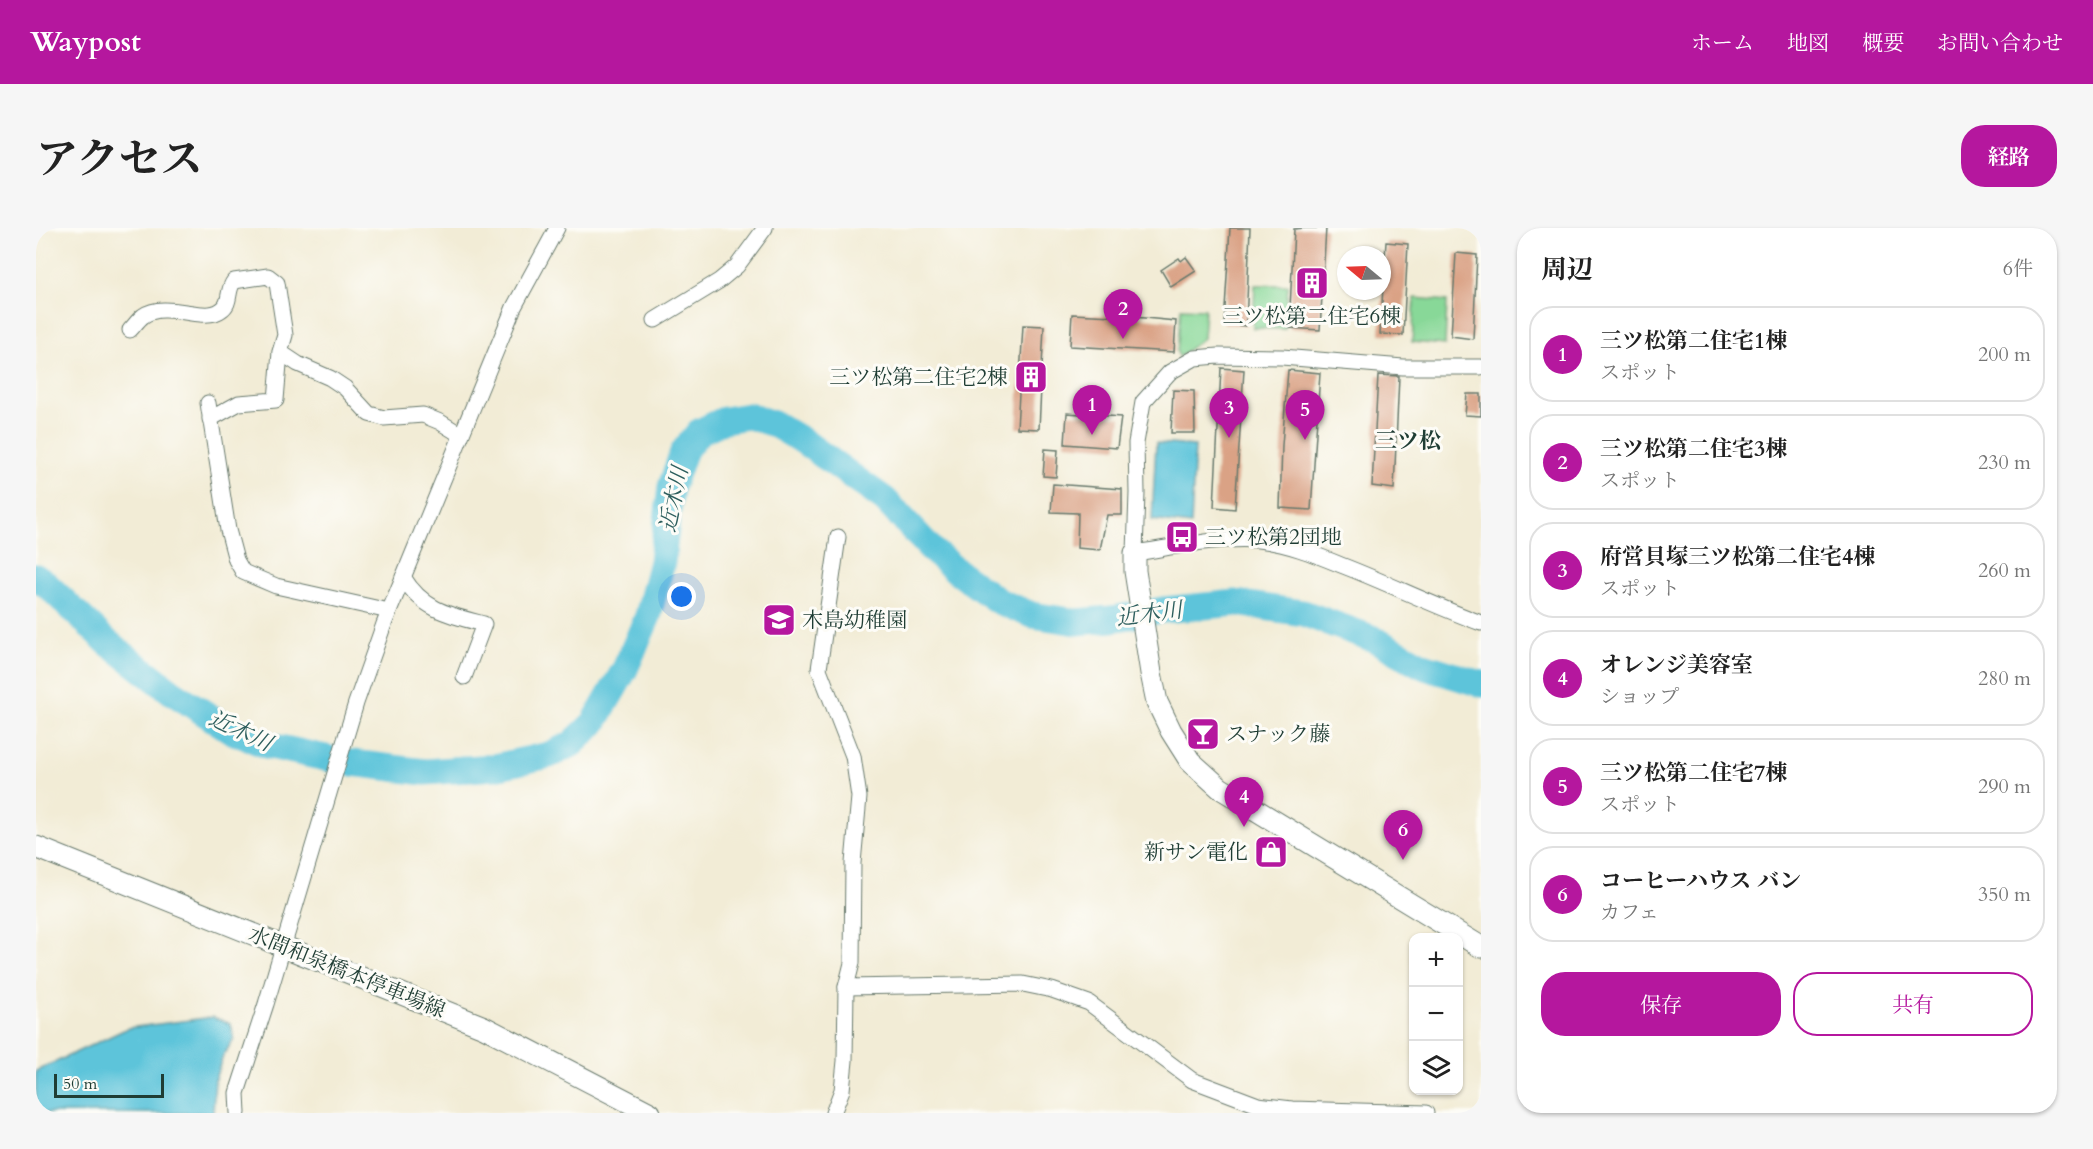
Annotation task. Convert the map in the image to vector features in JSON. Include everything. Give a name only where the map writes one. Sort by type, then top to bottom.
[{"type":"main road","points":[[1135,562],[1150,674],[1157,702],[1171,731],[1190,761],[1220,788],[1481,947]]},
{"type":"main road","name":"水間和泉橋本停車場線","points":[[36,847],[484,1028],[650,1113]]},
{"type":"street","points":[[238,1113],[237,1093],[356,703],[389,611],[514,307],[557,228]]},
{"type":"street","points":[[655,320],[719,281],[737,266],[765,228]]},
{"type":"street","points":[[130,330],[143,316],[153,312],[168,309],[210,314],[220,311],[228,303],[229,287],[234,281],[268,276],[277,283],[285,335],[280,352],[276,400],[239,403],[210,419]]},
{"type":"street","points":[[280,352],[345,388],[369,414],[384,418],[423,415],[461,435]]},
{"type":"street","points":[[1481,367],[1403,367],[1282,357],[1218,356],[1195,358],[1170,372],[1143,402],[1136,443],[1135,562],[1219,540],[1258,540],[1314,554],[1481,623]]},
{"type":"street","points":[[208,403],[228,530],[236,560],[243,572],[276,586],[389,611]]},
{"type":"street","points":[[832,1113],[842,1090],[845,1061],[846,987],[852,963],[852,863],[859,797],[853,756],[819,669],[838,537]]},
{"type":"street","points":[[403,576],[412,591],[426,605],[451,616],[484,624],[464,677]]},
{"type":"street","points":[[846,987],[1023,984],[1052,990],[1089,1003],[1192,1080],[1258,1105],[1292,1109],[1426,1113]]},
{"type":"green space","points":[[1255,285],[1288,285],[1285,329],[1253,328]]},
{"type":"green space","points":[[1415,298],[1447,301],[1445,345],[1412,342]]},
{"type":"green space","points":[[1181,308],[1205,309],[1203,338],[1179,357],[1177,352]]},
{"type":"water","points":[[1156,443],[1195,446],[1191,525],[1152,520]]},
{"type":"water","points":[[213,1017],[231,1024],[234,1039],[223,1056],[215,1079],[213,1113],[36,1113],[36,1071],[128,1028]]},
{"type":"building","points":[[1230,228],[1250,228],[1246,326],[1224,324]]},
{"type":"building","name":"三ツ松第二住宅6棟","points":[[1326,228],[1320,330],[1289,328],[1294,229]]},
{"type":"building","points":[[1386,242],[1408,244],[1403,335],[1380,334],[1382,300],[1391,300],[1391,246],[1386,246]]},
{"type":"building","points":[[1456,253],[1477,255],[1473,339],[1451,336]]},
{"type":"building","points":[[1186,257],[1196,271],[1171,287],[1161,270],[1179,258],[1181,261]]},
{"type":"building","points":[[1072,314],[1176,321],[1174,352],[1070,346]]},
{"type":"building","name":"三ツ松第二住宅2棟","points":[[1023,325],[1044,326],[1039,429],[1017,428]]},
{"type":"building","points":[[1221,368],[1244,370],[1235,509],[1214,507]]},
{"type":"building","points":[[1288,370],[1320,373],[1311,510],[1280,508]]},
{"type":"building","points":[[1378,375],[1399,376],[1394,489],[1372,486]]},
{"type":"building","points":[[1173,390],[1194,391],[1195,433],[1171,433]]},
{"type":"building","points":[[1467,394],[1481,394],[1481,416],[1465,415]]},
{"type":"building","points":[[1067,413],[1121,417],[1117,448],[1065,444]]},
{"type":"building","points":[[1045,449],[1058,450],[1056,477],[1043,476]]},
{"type":"building","points":[[1053,484],[1122,489],[1122,515],[1107,515],[1100,550],[1077,548],[1078,513],[1051,512]]},
{"type":"waterway","name":"近木川","points":[[36,577],[107,642],[172,692],[232,731],[266,745],[344,762],[425,772],[495,767],[549,755],[572,744],[594,723],[625,669],[648,616],[662,562],[671,487],[683,452],[699,432],[724,420],[749,416],[774,424],[803,441],[885,500],[934,552],[958,572],[998,601],[1032,615],[1077,622],[1236,603],[1303,613],[1374,639],[1423,666],[1481,684]]},
{"type":"place","name":"三ツ松第二住宅6棟","points":[[1312,283]]},
{"type":"place","name":"三ツ松第二住宅3棟","points":[[1123,339]]},
{"type":"place","name":"三ツ松第二住宅2棟","points":[[1031,377]]},
{"type":"place","name":"三ツ松第二住宅1棟","points":[[1092,435]]},
{"type":"place","name":"府営貝塚三ツ松第二住宅4棟","points":[[1229,438]]},
{"type":"place","name":"三ツ松第二住宅7棟","points":[[1305,440]]},
{"type":"place","name":"三ツ松第2団地","points":[[1182,537]]},
{"type":"place","name":"木島幼稚園","points":[[779,620]]},
{"type":"place","name":"スナック藤","points":[[1203,734]]},
{"type":"place","name":"オレンジ美容室","points":[[1244,827]]},
{"type":"place","name":"新サン電化","points":[[1271,852]]},
{"type":"place","name":"コーヒーハウス バン","points":[[1403,860]]},
{"type":"district","name":"三ツ松","points":[[1408,440]]}]
